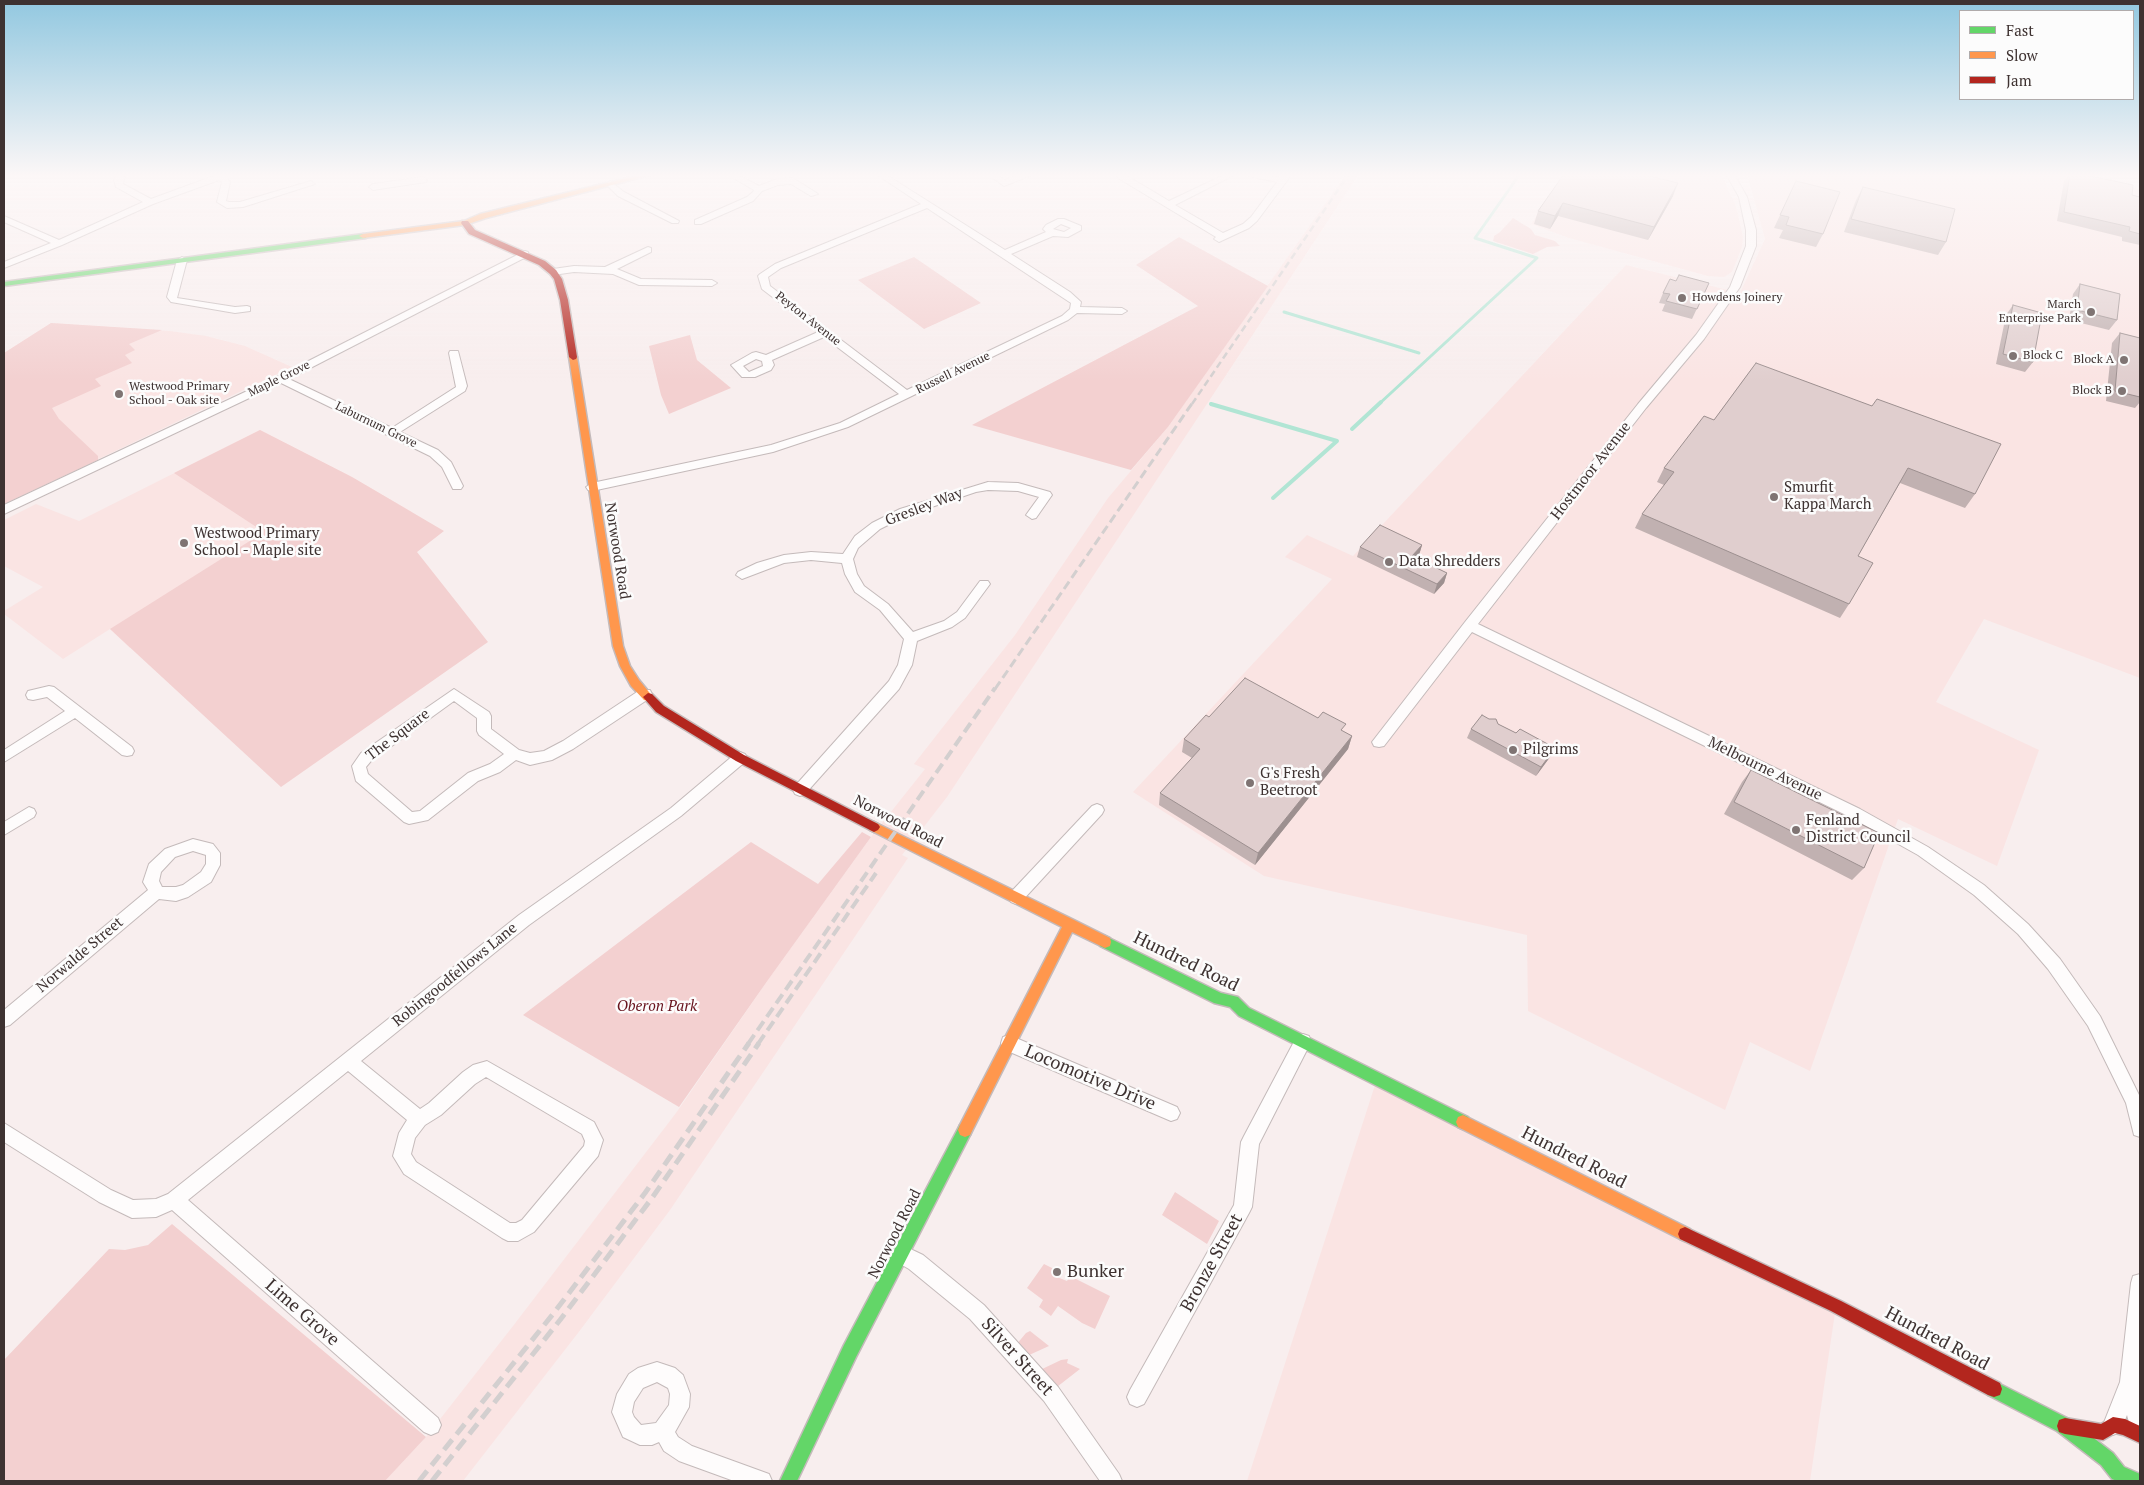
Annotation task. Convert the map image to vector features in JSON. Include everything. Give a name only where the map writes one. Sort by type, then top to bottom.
[{"type":"street","points":[[4,265],[59,243]]},
{"type":"street","points":[[4,284],[313,243]]},
{"type":"street","points":[[499,243],[525,254],[553,272],[574,269],[606,270],[615,271],[639,282],[712,283]]},
{"type":"street","name":"Peyton Avenue","points":[[834,243],[778,266],[763,276],[765,286],[907,395]]},
{"type":"street","points":[[987,243],[1067,294],[1076,302],[1076,310],[1122,311]]},
{"type":"street","points":[[1004,254],[1028,243]]},
{"type":"street","name":"Hostmoor Avenue","points":[[1379,742],[1642,406],[1700,337],[1735,287],[1751,243]]},
{"type":"street","points":[[606,270],[648,250]]},
{"type":"street","name":"Maple Grove","points":[[4,510],[281,379],[525,254]]},
{"type":"street","points":[[182,260],[172,297],[174,300],[235,310],[247,309]]},
{"type":"street","name":"Norwood Road","points":[[553,272],[561,287],[564,300],[618,646],[625,666],[644,694],[660,709],[679,722],[740,758],[800,790],[1070,924],[902,1254],[850,1351],[788,1481]]},
{"type":"street","name":"Russell Avenue","points":[[592,487],[773,448],[844,425],[1065,318],[1076,310]]},
{"type":"street","points":[[766,359],[825,333]]},
{"type":"street","points":[[392,433],[461,389],[462,386],[454,353]]},
{"type":"street","name":"Laburnum Grove","points":[[281,379],[434,453],[447,465],[458,486]]},
{"type":"street","name":"Gresley Way","points":[[847,559],[853,546],[859,539],[876,526],[904,512],[974,489],[1003,485],[1046,495],[1032,515]]},
{"type":"street","points":[[742,575],[784,559],[811,556],[847,559],[851,574],[860,589],[884,607],[911,638]]},
{"type":"street","points":[[911,638],[948,624],[961,615],[984,584]]},
{"type":"street","name":"Melbourne Avenue","points":[[1469,625],[1854,813],[1923,852],[1979,890],[2023,929],[2054,964],[2094,1021],[2134,1102],[2140,1129]]},
{"type":"street","points":[[800,790],[894,685],[905,665],[911,638]]},
{"type":"street","points":[[33,695],[49,691],[127,752]]},
{"type":"street","name":"The Square","points":[[454,694],[484,716],[484,731],[514,754],[495,768],[473,777],[423,816],[409,818],[361,777],[359,766],[366,757],[454,694]]},
{"type":"street","points":[[514,754],[530,759],[547,756],[644,694]]},
{"type":"street","points":[[4,757],[75,711]]},
{"type":"street","name":"Robingoodfellows Lane","points":[[4,1132],[105,1196],[132,1209],[156,1208],[174,1200],[349,1062],[442,984],[524,920],[676,812],[740,758]]},
{"type":"street","points":[[1016,897],[1097,810]]},
{"type":"street","points":[[4,829],[29,813]]},
{"type":"street","name":"Norwalde Street","points":[[4,1020],[157,892]]},
{"type":"street","name":"Hundred Road","points":[[1070,924],[1219,999],[1233,1002],[1244,1012],[1680,1232],[1836,1306],[2063,1425],[2107,1459],[2118,1473],[2136,1481]]},
{"type":"street","name":"Bronze Street","points":[[1137,1397],[1243,1207],[1250,1142],[1303,1042]]},
{"type":"street","name":"Locomotive Drive","points":[[1009,1044],[1171,1113]]},
{"type":"street","points":[[349,1062],[419,1119]]},
{"type":"street","points":[[487,1069],[588,1128],[594,1140],[592,1150],[528,1226],[518,1232],[508,1232],[410,1168],[402,1156],[403,1147],[408,1133],[419,1119],[435,1109],[469,1078],[479,1071],[487,1069]]},
{"type":"street","name":"Lime Grove","points":[[174,1200],[430,1425]]},
{"type":"street","name":"Silver Street","points":[[902,1254],[916,1262],[977,1312],[1051,1394],[1112,1481]]},
{"type":"street","points":[[2140,1284],[2130,1382],[2140,1430]]},
{"type":"street","points":[[2107,1459],[2102,1444],[2130,1382]]},
{"type":"street","name":"Hundred Road","points":[[2063,1425],[2108,1429],[2125,1427],[2140,1434]]},
{"type":"street","points":[[663,1430],[671,1444],[686,1454],[762,1481]]},
{"type":"shaded area","points":[[1297,243],[1313,243],[947,797],[902,855],[908,858],[670,1210],[578,1333],[463,1481],[385,1481],[426,1437],[676,1113],[768,980],[871,837],[925,769],[914,764],[1015,635],[1108,498],[1168,427]]},
{"type":"shaded area","points":[[1588,243],[1742,243],[1732,272],[1724,277],[1708,276]]},
{"type":"shaded area","points":[[1763,243],[2140,243],[2140,678],[1984,619],[1936,702],[2039,750],[1997,866],[1898,819],[1810,1071],[1750,1042],[1725,1110],[1528,1011],[1527,935],[1264,876],[1133,792],[1332,579],[1285,557],[1307,535],[1353,556],[1626,265],[1740,293]]},
{"type":"shaded area","name":"Westwood Primary School - Oak site","points":[[51,323],[170,331],[206,336],[245,346],[292,367],[4,504],[4,353]]},
{"type":"shaded area","name":"Westwood Primary School - Maple site","points":[[260,430],[352,477],[412,512],[130,648],[110,629],[63,659],[4,614],[4,611],[43,587],[4,566],[4,520],[36,504],[79,521]]},
{"type":"shaded area","points":[[1377,1079],[1836,1306],[1810,1481],[1247,1481]]},
{"type":"green space","points":[[1169,243],[1190,243],[1268,286],[1168,427],[1131,470],[972,425],[1198,306],[1136,265]]},
{"type":"green space","points":[[1500,243],[1557,243],[1560,246],[1547,247],[1533,254]]},
{"type":"green space","points":[[914,257],[981,303],[924,329],[858,280]]},
{"type":"green space","points":[[51,323],[162,330],[129,344],[135,350],[125,355],[132,363],[95,379],[101,386],[52,408],[59,419],[98,456],[98,460],[4,504],[4,353]]},
{"type":"green space","points":[[690,335],[697,360],[731,388],[669,414],[661,395],[649,346]]},
{"type":"green space","points":[[260,430],[352,477],[444,531],[417,552],[488,642],[281,787],[110,629],[264,532],[174,473]]},
{"type":"green space","name":"Oberon Park","points":[[862,832],[871,837],[679,1107],[523,1015],[751,842],[818,884]]},
{"type":"green space","points":[[1175,1192],[1219,1221],[1207,1244],[1162,1215]]},
{"type":"green space","points":[[172,1224],[426,1437],[385,1481],[4,1481],[4,1360],[109,1249],[125,1250],[148,1245]]},
{"type":"green space","points":[[1044,1264],[1054,1269],[1052,1275],[1067,1281],[1070,1276],[1110,1296],[1095,1329],[1082,1323],[1058,1306],[1051,1316],[1039,1307],[1043,1300],[1027,1288]]},
{"type":"green space","points":[[1030,1331],[1049,1346],[1027,1356],[1016,1345]]},
{"type":"green space","points":[[1068,1359],[1067,1363],[1080,1369],[1053,1390],[1038,1371],[1061,1360]]},
{"type":"building","points":[[1679,275],[1709,283],[1697,309],[1666,301],[1670,294],[1663,293],[1670,279],[1676,281]]},
{"type":"building","points":[[2080,284],[2120,294],[2117,320],[2077,310]]},
{"type":"building","points":[[2013,305],[2042,313],[2033,362],[2003,354]]},
{"type":"building","points":[[2120,333],[2140,338],[2140,397],[2115,391]]},
{"type":"building","name":"Smurfit Kappa March","points":[[1756,363],[1872,406],[1877,399],[2001,444],[1975,494],[1908,468],[1858,556],[1873,563],[1849,604],[1642,514],[1674,472],[1664,468],[1704,416],[1714,420]]},
{"type":"building","points":[[1380,525],[1422,545],[1412,556],[1447,573],[1437,584],[1360,547]]},
{"type":"building","name":"G's Fresh Beetroot","points":[[1245,678],[1318,718],[1323,712],[1346,724],[1341,730],[1352,736],[1258,853],[1160,793],[1200,749],[1184,739],[1206,715],[1209,717]]},
{"type":"building","points":[[1482,715],[1489,719],[1496,719],[1498,724],[1516,733],[1520,729],[1555,748],[1541,767],[1471,729]]},
{"type":"building","points":[[1751,770],[1879,833],[1864,868],[1734,802]]},
{"type":"waterway","points":[[1379,404],[1537,258],[1491,243]]},
{"type":"waterway","points":[[1284,312],[1419,353]]},
{"type":"waterway","points":[[1352,429],[1381,402]]},
{"type":"waterway","points":[[1211,404],[1337,441],[1273,498]]},
{"type":"railway","points":[[1192,404],[1302,243]]},
{"type":"railway","points":[[995,689],[1193,402]]},
{"type":"railway","points":[[748,1044],[995,688]]},
{"type":"railway","points":[[758,1044],[876,873]]},
{"type":"railway","points":[[419,1481],[553,1314],[645,1193],[749,1043]]},
{"type":"railway","points":[[432,1481],[560,1320],[652,1198],[759,1043]]},
{"type":"traffic: fast","points":[[4,284],[308,243]]},
{"type":"traffic: fast","points":[[1105,942],[1219,999],[1233,1001],[1244,1012],[1463,1122]]},
{"type":"traffic: fast","points":[[788,1481],[850,1351],[965,1130]]},
{"type":"traffic: fast","points":[[1994,1389],[2063,1425],[2107,1459],[2118,1473],[2136,1481]]},
{"type":"traffic: slow","points":[[573,357],[618,646],[625,666],[635,683],[648,697]]},
{"type":"traffic: slow","points":[[874,827],[1105,942]]},
{"type":"traffic: slow","points":[[965,1130],[1070,924]]},
{"type":"traffic: slow","points":[[1463,1122],[1685,1234]]},
{"type":"traffic: jam","points":[[498,243],[542,263],[558,279],[564,300],[573,357]]},
{"type":"traffic: jam","points":[[648,697],[660,709],[740,758],[874,827]]},
{"type":"traffic: jam","points":[[1685,1234],[1836,1306],[1994,1389]]},
{"type":"traffic: jam","points":[[2065,1426],[2103,1432],[2113,1425],[2125,1427],[2140,1435]]},
{"type":"place","name":"Howdens Joinery","points":[[1682,298]]},
{"type":"place","name":"March Enterprise Park","points":[[2091,312]]},
{"type":"place","name":"Block C","points":[[2013,356]]},
{"type":"place","name":"Block A","points":[[2124,360]]},
{"type":"place","name":"Block B","points":[[2122,391]]},
{"type":"place","name":"Westwood Primary School - Oak site","points":[[119,394]]},
{"type":"place","name":"Smurfit Kappa March","points":[[1774,497]]},
{"type":"place","name":"Westwood Primary School - Maple site","points":[[184,543]]},
{"type":"place","name":"Data Shredders","points":[[1389,562]]},
{"type":"place","name":"Pilgrims","points":[[1513,750]]},
{"type":"place","name":"G's Fresh Beetroot","points":[[1250,783]]},
{"type":"place","name":"Fenland District Council","points":[[1796,830]]},
{"type":"place","name":"Bunker","points":[[1057,1272]]}]
